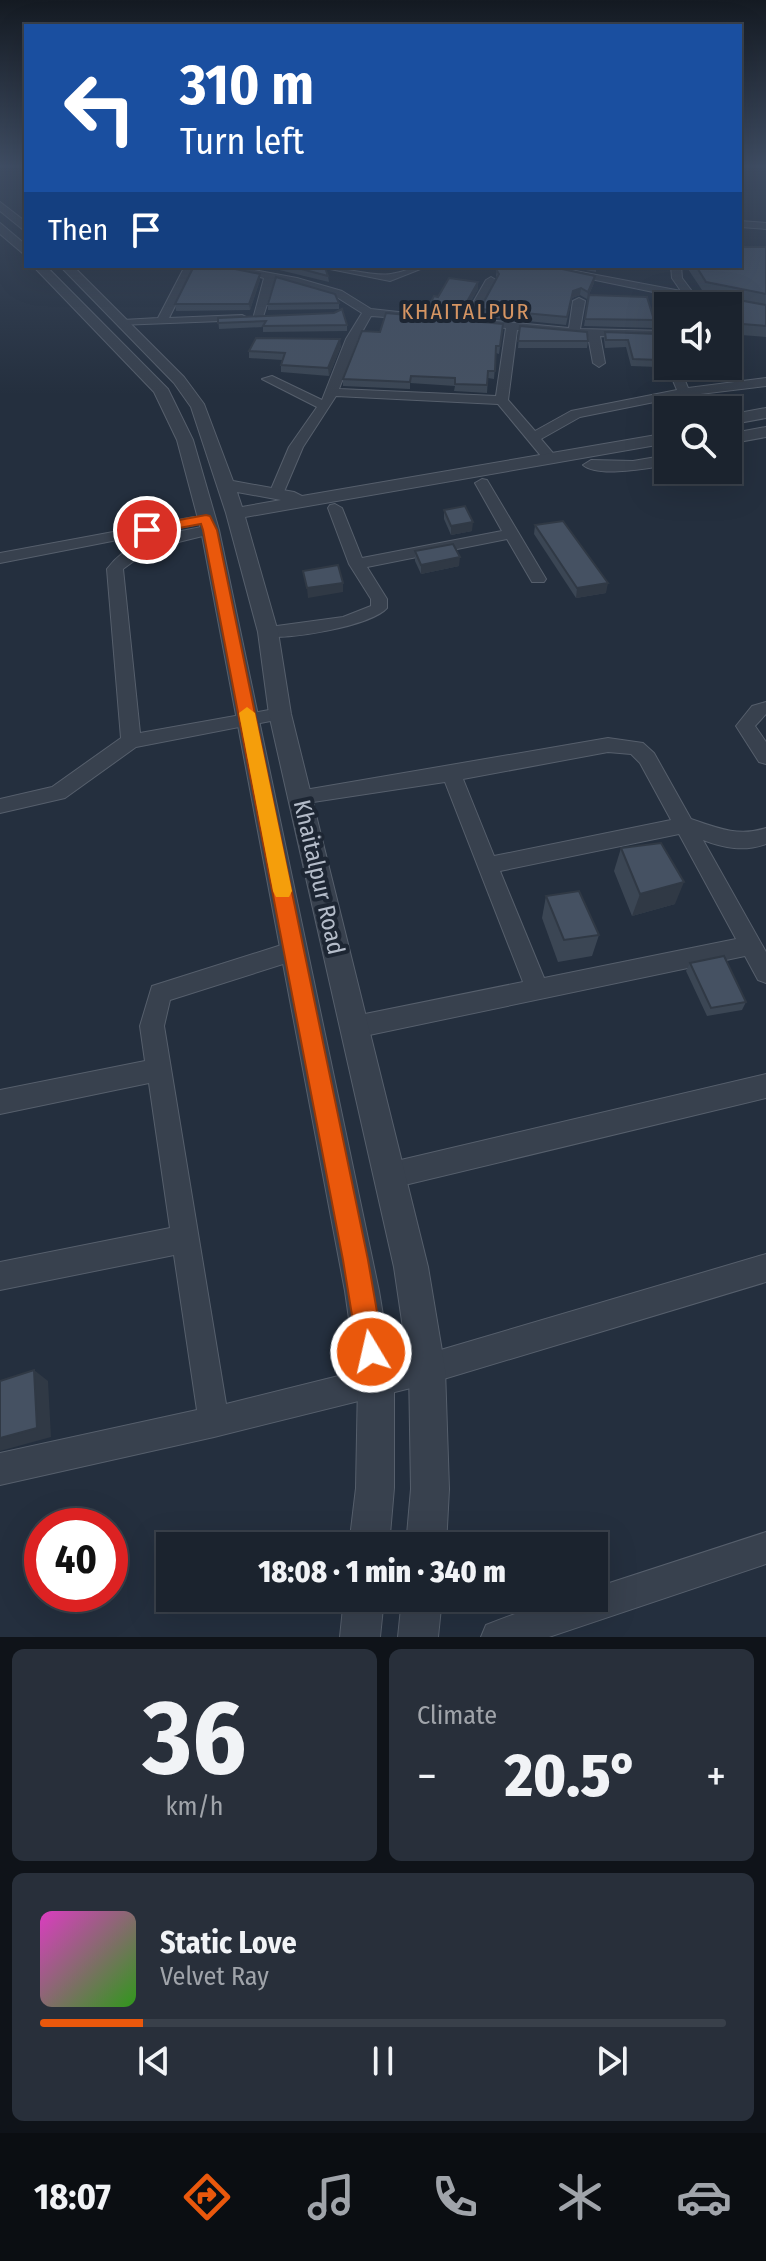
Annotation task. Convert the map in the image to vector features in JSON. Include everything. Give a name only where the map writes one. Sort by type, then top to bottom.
[{"type":"street","name":"Khaitalpur Road","points":[[41,268],[160,389],[176,411],[268,632],[280,714],[411,1267],[427,1369],[430,1489],[427,1532]]},
{"type":"street","name":"Khaitalpur Road","points":[[68,268],[179,380],[199,407],[226,485],[222,522],[249,720],[362,1291],[376,1382],[375,1488],[370,1532]]},
{"type":"street","points":[[163,319],[189,268]]},
{"type":"street","points":[[243,268],[270,277],[339,291],[360,303],[368,312],[425,317]]},
{"type":"street","points":[[332,268],[390,278],[418,268]]},
{"type":"street","points":[[542,268],[654,292]]},
{"type":"street","points":[[676,268],[677,278],[687,292]]},
{"type":"street","points":[[257,317],[270,277]]},
{"type":"street","points":[[468,322],[491,280]]},
{"type":"street","points":[[574,332],[579,301]]},
{"type":"street","points":[[742,308],[766,311]]},
{"type":"street","points":[[276,494],[296,447],[328,399],[352,339],[368,312]]},
{"type":"street","points":[[123,323],[272,316]]},
{"type":"street","points":[[454,320],[574,332],[654,334]]},
{"type":"street","points":[[512,326],[502,400],[551,459]]},
{"type":"street","points":[[593,332],[599,363]]},
{"type":"street","points":[[337,339],[352,339]]},
{"type":"street","points":[[268,379],[328,399],[502,400]]},
{"type":"street","points":[[679,380],[684,392]]},
{"type":"street","points":[[533,438],[576,414],[684,392],[766,382]]},
{"type":"street","points":[[742,417],[766,413]]},
{"type":"street","points":[[742,425],[766,421]]},
{"type":"street","points":[[742,436],[766,432]]},
{"type":"street","points":[[551,459],[593,445],[654,434]]},
{"type":"street","points":[[131,741],[115,569],[122,558],[141,548],[222,522],[316,501],[654,441]]},
{"type":"street","points":[[742,447],[766,443]]},
{"type":"street","points":[[0,558],[222,522],[335,508],[654,454]]},
{"type":"street","points":[[591,465],[633,466],[654,462]]},
{"type":"street","points":[[482,483],[538,579]]},
{"type":"street","points":[[226,485],[316,501]]},
{"type":"street","points":[[268,632],[372,615],[379,608],[379,599],[357,564],[335,508]]},
{"type":"street","points":[[357,564],[513,533]]},
{"type":"street","points":[[766,708],[758,710],[745,726],[766,757]]},
{"type":"street","points":[[0,806],[58,793],[131,741],[280,714]]},
{"type":"street","points":[[300,797],[451,774],[608,745],[636,748],[647,758],[766,973]]},
{"type":"street","points":[[451,774],[538,990]]},
{"type":"street","points":[[489,865],[685,825],[723,839],[752,841],[766,836]]},
{"type":"street","points":[[355,1027],[750,945]]},
{"type":"street","points":[[214,1422],[152,1026],[160,993],[294,951]]},
{"type":"street","points":[[0,1102],[158,1070]]},
{"type":"street","points":[[388,1176],[766,1086]]},
{"type":"street","points":[[0,1276],[185,1239]]},
{"type":"street","points":[[0,1469],[214,1422],[427,1369],[766,1268]]},
{"type":"street","points":[[498,1637],[766,1548]]},
{"type":"street","points":[[360,1637],[363,1612]]},
{"type":"street","points":[[418,1637],[421,1612]]},
{"type":"building","points":[[742,247],[766,247],[766,294],[706,282],[697,268],[742,268]]},
{"type":"building","points":[[193,268],[230,268],[260,274],[249,304],[175,304]]},
{"type":"building","points":[[298,268],[325,268],[328,276]]},
{"type":"building","points":[[557,268],[595,276],[588,292],[581,288],[573,291],[567,317],[480,309],[499,274],[496,269]]},
{"type":"building","points":[[276,277],[335,294],[339,303],[268,304]]},
{"type":"building","points":[[449,278],[478,282],[464,307],[430,304]]},
{"type":"building","points":[[589,295],[647,297],[654,320],[585,319]]},
{"type":"building","points":[[742,301],[766,305],[766,326],[742,324]]},
{"type":"building","points":[[342,309],[347,325],[263,326],[266,321],[218,323],[218,318],[334,313]]},
{"type":"building","points":[[386,313],[503,324],[500,346],[496,346],[495,371],[488,371],[487,385],[455,384],[455,378],[411,376],[410,382],[343,379],[362,331],[380,332]]},
{"type":"building","points":[[520,326],[587,332],[588,341],[518,341]]},
{"type":"building","points":[[605,332],[654,334],[654,360],[633,359],[628,340],[606,340]]},
{"type":"building","points":[[256,338],[340,339],[328,368],[281,365],[285,353],[249,351]]},
{"type":"building","points":[[465,506],[473,522],[451,526],[444,510]]},
{"type":"building","points":[[563,521],[608,583],[577,588],[535,525]]},
{"type":"building","points":[[453,544],[460,557],[421,565],[415,551]]},
{"type":"building","points":[[338,565],[343,583],[307,588],[303,571]]},
{"type":"building","points":[[661,843],[684,882],[640,894],[621,848]]},
{"type":"building","points":[[579,891],[599,935],[564,940],[546,896]]},
{"type":"building","points":[[724,956],[746,1002],[711,1008],[690,963]]},
{"type":"building","points":[[34,1370],[37,1428],[0,1438],[0,1381]]},
{"type":"slow traffic","points":[[247,713],[282,891]]},
{"type":"district","name":"KHAITALPUR","points":[[466,311]]},
{"type":"route","points":[[147,530],[206,519],[210,530],[356,1260],[371,1352]]}]
